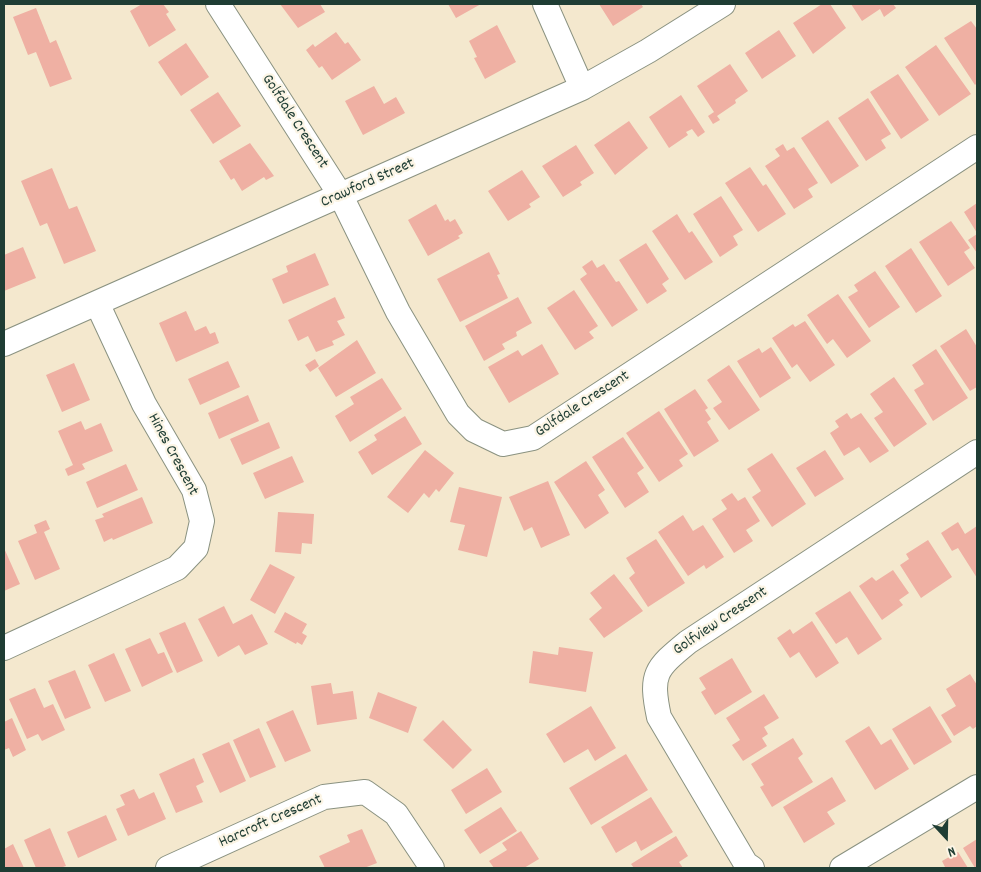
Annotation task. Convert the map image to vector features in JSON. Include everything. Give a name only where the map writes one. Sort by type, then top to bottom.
[{"type":"street","name":"Golfdale Crescent","points":[[218,4],[342,196],[398,312],[458,414],[474,430],[503,444],[533,438],[977,147]]},
{"type":"street","points":[[545,4],[582,88]]},
{"type":"street","name":"Crawford Street","points":[[4,344],[342,196],[582,88],[648,51],[723,4]]},
{"type":"street","name":"Hines Crescent","points":[[4,648],[177,568],[196,548],[202,521],[194,490],[144,404],[97,303]]},
{"type":"street","name":"Golfview Crescent","points":[[752,868],[746,864],[659,717],[653,690],[661,664],[688,642],[977,452]]},
{"type":"street","points":[[842,868],[977,787]]},
{"type":"street","name":"Harcroft Crescent","points":[[168,868],[324,798],[365,792],[396,814],[432,868]]},
{"type":"building","points":[[142,4],[163,4],[169,12],[166,14],[176,30],[149,47],[130,11]]},
{"type":"building","points":[[280,4],[320,4],[325,12],[298,28]]},
{"type":"building","points":[[448,4],[481,4],[456,18]]},
{"type":"building","points":[[599,4],[641,4],[643,7],[613,26]]},
{"type":"building","points":[[822,4],[830,4],[846,28],[813,54],[793,23]]},
{"type":"building","points":[[851,4],[893,4],[896,8],[884,17],[880,9],[862,21]]},
{"type":"building","points":[[36,8],[50,43],[56,40],[72,79],[50,87],[36,52],[28,55],[13,17]]},
{"type":"building","points":[[971,21],[977,29],[977,83],[975,85],[944,38]]},
{"type":"building","points":[[497,25],[516,62],[485,79],[474,58],[477,57],[469,41]]},
{"type":"building","points":[[779,30],[796,56],[762,79],[745,53]]},
{"type":"building","points":[[336,32],[345,44],[348,42],[361,60],[332,80],[322,66],[319,68],[306,50],[313,44],[315,47]]},
{"type":"building","points":[[186,43],[209,77],[181,96],[158,62]]},
{"type":"building","points":[[936,45],[971,94],[939,116],[905,67]]},
{"type":"building","points":[[730,64],[748,91],[735,100],[736,103],[717,116],[720,120],[713,124],[708,116],[714,112],[697,86]]},
{"type":"building","points":[[898,74],[929,120],[901,139],[870,92]]},
{"type":"building","points":[[374,86],[384,104],[396,97],[405,113],[363,135],[345,101]]},
{"type":"building","points":[[218,92],[241,126],[213,144],[190,110]]},
{"type":"building","points":[[681,95],[705,132],[698,137],[692,129],[686,132],[688,135],[669,148],[649,117]]},
{"type":"building","points":[[868,98],[891,134],[881,140],[886,148],[866,161],[838,118]]},
{"type":"building","points":[[828,120],[859,166],[831,184],[801,138]]},
{"type":"building","points":[[629,121],[648,148],[615,175],[594,145]]},
{"type":"building","points":[[250,143],[274,176],[266,180],[264,177],[242,191],[234,178],[231,180],[219,161]]},
{"type":"building","points":[[783,144],[787,151],[794,147],[818,183],[808,189],[813,197],[794,209],[765,166],[780,156],[775,149]]},
{"type":"building","points":[[576,145],[594,173],[580,182],[582,185],[563,197],[542,166]]},
{"type":"building","points":[[750,167],[763,186],[766,184],[786,214],[758,232],[725,183]]},
{"type":"building","points":[[52,168],[69,209],[77,206],[96,251],[64,264],[47,223],[40,226],[21,181]]},
{"type":"building","points":[[522,170],[540,197],[529,204],[531,207],[508,221],[488,191]]},
{"type":"building","points":[[721,196],[743,230],[733,236],[738,245],[720,257],[693,214]]},
{"type":"building","points":[[977,203],[977,233],[964,212]]},
{"type":"building","points":[[436,204],[445,221],[448,219],[450,222],[455,219],[463,233],[458,236],[460,238],[428,256],[408,220]]},
{"type":"building","points":[[677,214],[689,233],[692,231],[713,262],[685,280],[652,231]]},
{"type":"building","points":[[951,221],[970,248],[964,252],[975,268],[948,286],[919,242]]},
{"type":"building","points":[[977,234],[977,253],[968,240]]},
{"type":"building","points":[[646,243],[669,279],[662,284],[667,291],[647,304],[619,260]]},
{"type":"building","points":[[23,247],[36,278],[4,291],[4,255]]},
{"type":"building","points":[[911,248],[942,296],[916,313],[885,266]]},
{"type":"building","points":[[489,252],[500,274],[497,275],[508,298],[460,322],[437,279]]},
{"type":"building","points":[[315,253],[329,285],[283,304],[272,279],[288,272],[286,266]]},
{"type":"building","points":[[592,260],[597,268],[604,264],[616,282],[619,281],[638,310],[612,327],[580,279],[587,274],[582,267]]},
{"type":"building","points":[[875,271],[900,307],[869,328],[848,297],[858,291],[854,285]]},
{"type":"building","points":[[574,290],[598,326],[589,332],[594,338],[575,350],[547,308]]},
{"type":"building","points":[[838,294],[871,341],[847,358],[833,339],[827,344],[807,315]]},
{"type":"building","points":[[335,297],[345,318],[337,321],[345,335],[332,341],[334,345],[316,352],[308,336],[298,341],[288,320]]},
{"type":"building","points":[[518,297],[532,323],[516,332],[517,336],[502,344],[505,349],[484,361],[465,326]]},
{"type":"building","points":[[186,311],[195,331],[206,326],[210,334],[215,332],[219,343],[176,362],[159,323]]},
{"type":"building","points":[[805,321],[835,365],[810,382],[797,364],[792,368],[772,338],[793,324],[795,327]]},
{"type":"building","points":[[966,329],[977,347],[977,387],[970,391],[940,346]]},
{"type":"building","points":[[357,340],[376,373],[336,397],[318,368]]},
{"type":"building","points":[[542,344],[559,374],[509,403],[488,367],[518,350],[522,356]]},
{"type":"building","points":[[771,347],[791,378],[760,398],[737,361],[759,348],[762,353]]},
{"type":"building","points":[[936,349],[968,398],[933,421],[914,390],[924,384],[912,365]]},
{"type":"building","points":[[315,359],[319,366],[310,372],[305,365]]},
{"type":"building","points":[[228,361],[240,387],[200,405],[188,379]]},
{"type":"building","points":[[74,363],[90,400],[62,412],[46,375]]},
{"type":"building","points":[[729,365],[760,410],[729,430],[713,408],[722,402],[707,380]]},
{"type":"building","points":[[894,377],[927,424],[894,447],[874,418],[883,412],[870,394]]},
{"type":"building","points":[[382,378],[402,409],[350,442],[335,416],[354,404],[350,397]]},
{"type":"building","points":[[695,389],[708,408],[705,410],[711,419],[707,422],[719,441],[694,457],[664,409]]},
{"type":"building","points":[[248,395],[259,421],[219,439],[208,413]]},
{"type":"building","points":[[659,411],[688,454],[679,460],[683,466],[659,482],[626,433]]},
{"type":"building","points":[[847,413],[851,419],[861,413],[889,451],[870,463],[859,447],[844,456],[830,433],[839,427],[835,421]]},
{"type":"building","points":[[405,416],[422,444],[372,475],[358,452],[377,440],[374,435]]},
{"type":"building","points":[[81,421],[85,430],[101,423],[113,451],[82,464],[85,469],[68,476],[65,469],[73,465],[58,431]]},
{"type":"building","points":[[269,422],[280,448],[242,465],[230,439]]},
{"type":"building","points":[[623,437],[644,468],[637,473],[649,492],[625,508],[592,457]]},
{"type":"building","points":[[425,450],[454,473],[439,492],[436,489],[429,498],[424,493],[408,513],[387,497]]},
{"type":"building","points":[[825,450],[844,479],[815,497],[796,468]]},
{"type":"building","points":[[772,453],[806,504],[772,527],[752,497],[761,491],[747,469]]},
{"type":"building","points":[[292,456],[304,482],[265,499],[253,473]]},
{"type":"building","points":[[586,461],[605,490],[598,495],[609,513],[585,529],[554,482]]},
{"type":"building","points":[[126,464],[138,490],[97,508],[86,482]]},
{"type":"building","points":[[548,481],[570,535],[541,548],[532,527],[524,531],[509,497]]},
{"type":"building","points":[[459,487],[502,497],[487,557],[458,550],[465,525],[450,522]]},
{"type":"building","points":[[732,493],[738,501],[745,497],[760,521],[746,530],[753,541],[734,553],[712,519],[727,509],[721,500]]},
{"type":"building","points":[[142,497],[153,523],[104,542],[95,520],[104,517],[102,514]]},
{"type":"building","points":[[278,512],[314,514],[312,544],[302,543],[301,554],[275,552]]},
{"type":"building","points":[[683,515],[693,531],[703,525],[724,557],[706,569],[704,565],[688,576],[658,532]]},
{"type":"building","points":[[46,520],[50,529],[44,532],[60,569],[35,580],[18,541],[37,533],[34,525]]},
{"type":"building","points":[[958,522],[965,534],[977,526],[977,578],[958,548],[952,551],[941,533]]},
{"type":"building","points":[[656,539],[685,583],[648,607],[629,578],[635,573],[626,558]]},
{"type":"building","points":[[928,540],[952,577],[921,598],[900,565],[909,559],[906,554]]},
{"type":"building","points":[[4,548],[20,584],[4,591]]},
{"type":"building","points":[[270,564],[295,577],[275,614],[250,600]]},
{"type":"building","points":[[893,570],[909,593],[899,600],[903,605],[882,620],[859,586],[872,577],[876,581]]},
{"type":"building","points":[[614,574],[643,611],[604,638],[589,619],[602,608],[590,593]]},
{"type":"building","points":[[850,591],[882,639],[858,655],[847,637],[836,644],[815,613]]},
{"type":"building","points":[[224,606],[233,624],[252,614],[268,644],[245,655],[239,645],[218,657],[198,619]]},
{"type":"building","points":[[285,612],[307,624],[302,633],[307,636],[302,645],[297,642],[296,644],[274,632]]},
{"type":"building","points":[[812,621],[839,663],[816,678],[799,652],[790,658],[777,638],[790,629],[793,634]]},
{"type":"building","points":[[185,622],[203,661],[177,673],[159,633]]},
{"type":"building","points":[[150,638],[158,654],[164,652],[173,672],[142,687],[125,649]]},
{"type":"building","points":[[559,647],[593,652],[586,692],[529,683],[533,651],[558,655]]},
{"type":"building","points":[[114,653],[131,691],[105,702],[88,665]]},
{"type":"building","points":[[732,658],[752,692],[715,715],[701,692],[706,689],[699,678]]},
{"type":"building","points":[[75,670],[91,708],[65,719],[48,681]]},
{"type":"building","points":[[970,674],[977,685],[977,726],[973,729],[970,726],[954,736],[941,715],[956,706],[946,689]]},
{"type":"building","points":[[331,683],[333,694],[353,691],[357,719],[317,725],[311,686]]},
{"type":"building","points":[[35,688],[44,708],[53,704],[65,730],[42,741],[38,734],[27,739],[9,699]]},
{"type":"building","points":[[378,692],[417,707],[408,733],[369,718]]},
{"type":"building","points":[[764,694],[779,718],[764,727],[768,734],[762,738],[767,746],[743,761],[732,745],[740,740],[726,718]]},
{"type":"building","points":[[591,706],[616,748],[595,761],[588,749],[564,763],[546,734]]},
{"type":"building","points":[[930,706],[952,742],[914,765],[892,729]]},
{"type":"building","points":[[293,710],[311,751],[285,762],[266,722]]},
{"type":"building","points":[[12,718],[26,750],[13,757],[9,748],[4,750],[4,722]]},
{"type":"building","points":[[443,720],[472,750],[453,769],[423,740]]},
{"type":"building","points":[[869,726],[881,745],[891,739],[909,769],[875,790],[845,741]]},
{"type":"building","points":[[259,728],[276,767],[250,778],[233,740]]},
{"type":"building","points":[[793,738],[803,754],[798,758],[813,782],[772,807],[760,787],[764,785],[751,764]]},
{"type":"building","points":[[229,742],[246,781],[220,793],[202,754]]},
{"type":"building","points":[[626,754],[648,790],[591,825],[569,788]]},
{"type":"building","points":[[194,758],[204,782],[196,786],[203,802],[176,813],[159,774]]},
{"type":"building","points":[[487,768],[502,792],[466,814],[451,790]]},
{"type":"building","points":[[832,777],[846,801],[827,812],[835,824],[804,843],[783,807]]},
{"type":"building","points":[[134,789],[139,799],[154,792],[166,819],[128,836],[116,809],[125,805],[120,795]]},
{"type":"building","points":[[651,797],[673,832],[641,851],[636,841],[616,853],[601,827]]},
{"type":"building","points":[[501,807],[517,831],[480,854],[464,830]]},
{"type":"building","points":[[106,815],[117,840],[78,858],[67,832]]},
{"type":"building","points":[[50,828],[66,866],[60,868],[36,868],[24,840]]},
{"type":"building","points":[[362,829],[377,863],[364,868],[325,868],[319,856],[350,842],[347,835]]},
{"type":"building","points":[[521,831],[539,859],[524,868],[494,868],[489,861],[507,850],[502,843]]},
{"type":"building","points":[[676,836],[688,856],[679,862],[683,868],[634,868],[631,864]]},
{"type":"building","points":[[977,839],[977,868],[975,868],[963,848]]},
{"type":"building","points":[[13,844],[24,868],[4,868],[4,849]]},
{"type":"building","points":[[958,852],[968,868],[942,868],[945,867],[942,861]]}]
